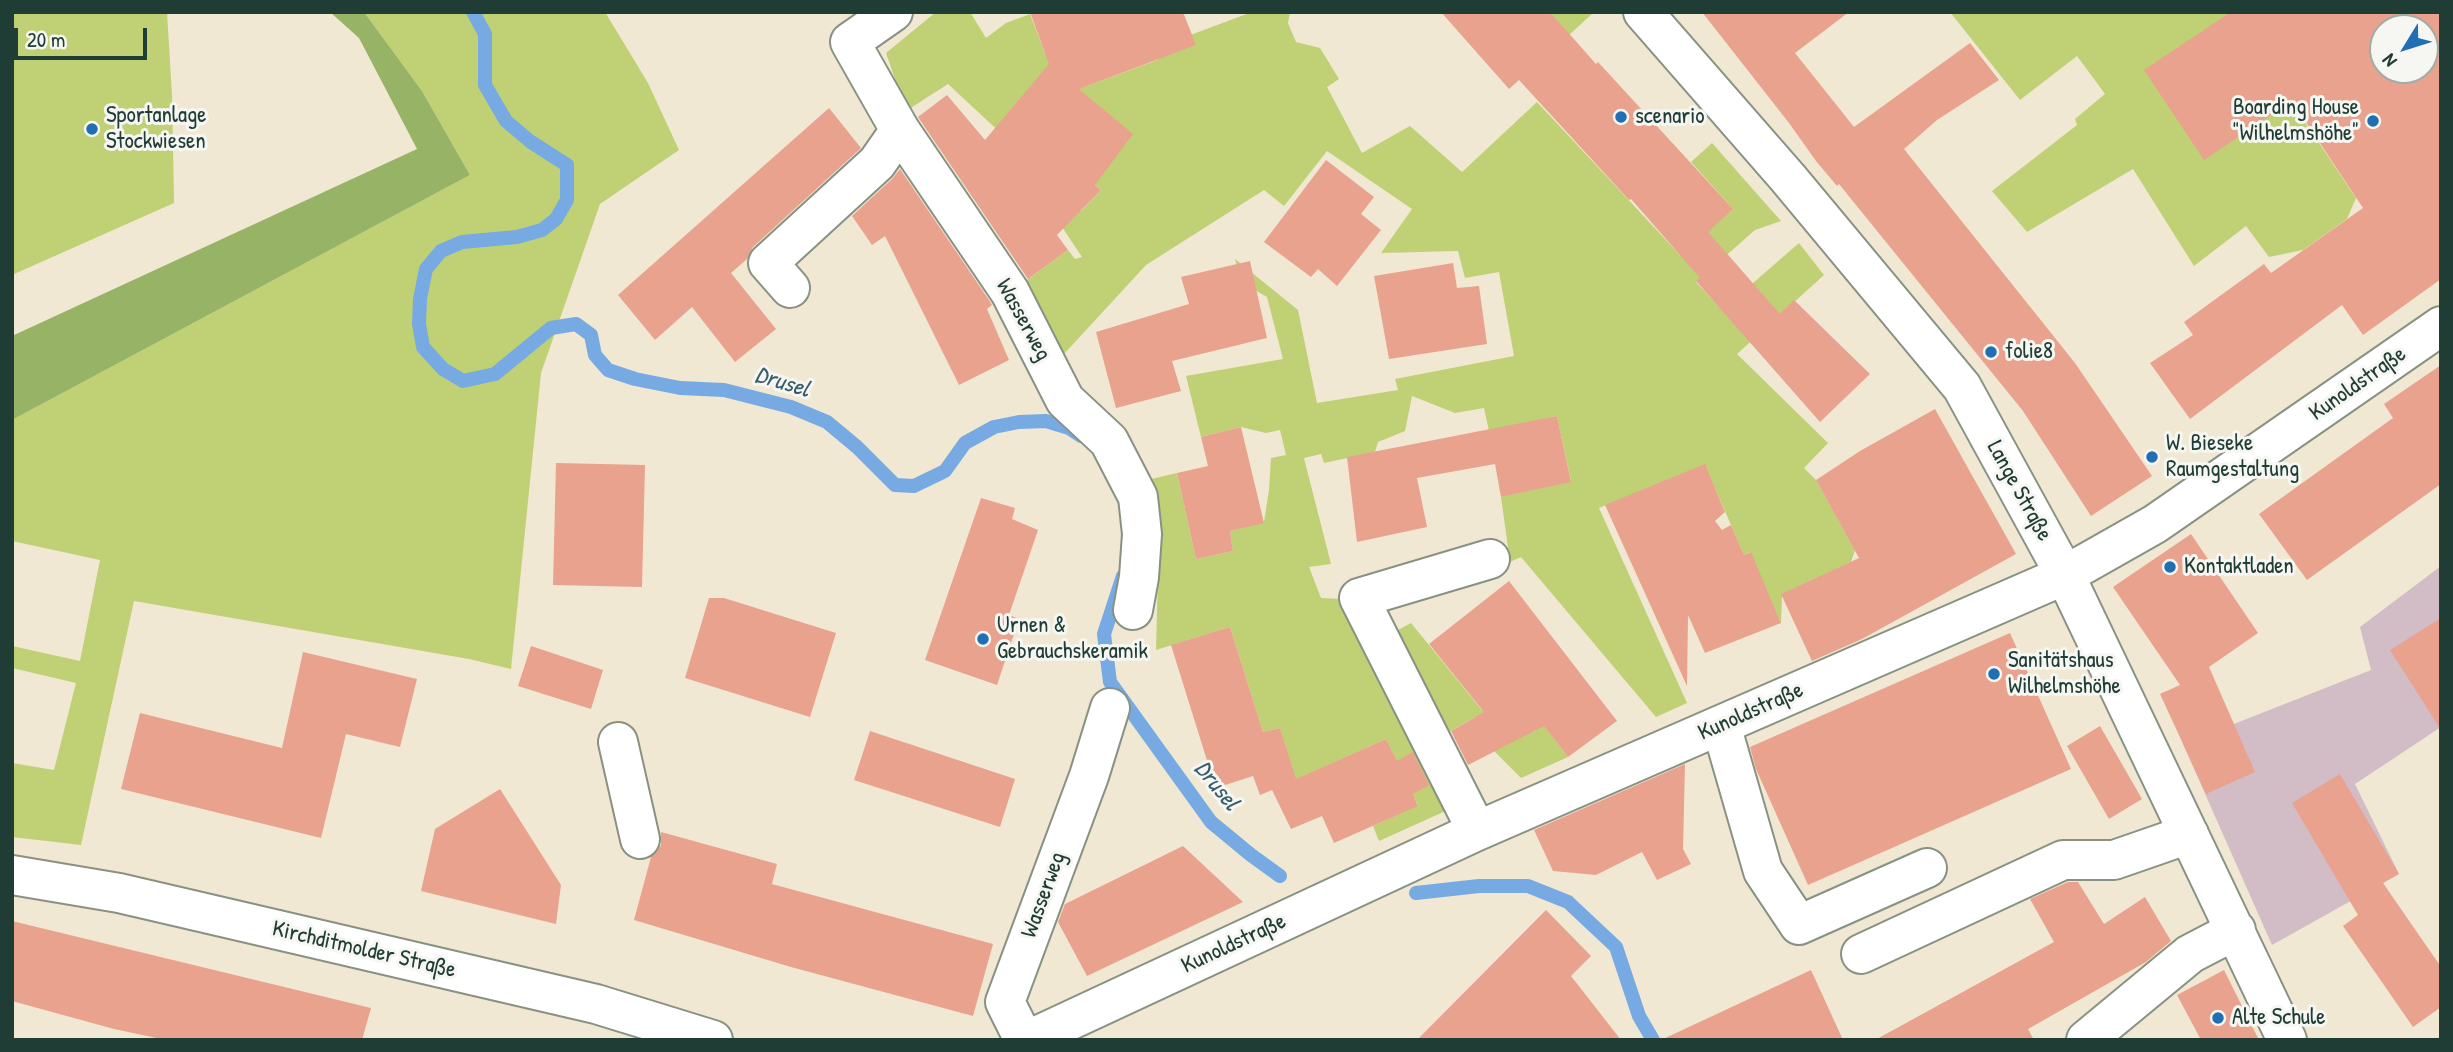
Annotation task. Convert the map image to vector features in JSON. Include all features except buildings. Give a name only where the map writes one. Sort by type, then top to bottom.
[{"type":"street","name":"Wasserweg","points":[[893,12],[850,43],[900,130],[1010,292],[1065,400],[1109,441],[1138,497],[1142,534],[1133,610]]},
{"type":"street","name":"Lange Straße","points":[[1643,12],[1788,178],[1962,387],[2065,575],[2287,1040]]},
{"type":"street","points":[[790,288],[768,263],[877,163],[900,130]]},
{"type":"street","name":"Kunoldstraße","points":[[1026,1040],[1477,831],[2065,575],[2155,524],[2441,326]]},
{"type":"street","points":[[1477,831],[1359,598],[1490,559]]},
{"type":"street","name":"Wasserweg","points":[[1026,1040],[1005,1002],[1089,776],[1110,708]]},
{"type":"street","points":[[1721,725],[1763,871],[1799,925],[1927,868]]},
{"type":"street","points":[[618,742],[640,839]]},
{"type":"street","points":[[1861,954],[2063,860],[2114,860],[2189,834]]},
{"type":"street","name":"Kirchditmolder Straße","points":[[12,875],[119,892],[583,1001],[713,1040]]},
{"type":"street","points":[[2085,1040],[2190,954],[2236,930]]},
{"type":"shaded area","points":[[2441,566],[2441,727],[2355,784],[2399,874],[2272,945],[2183,744],[2371,670],[2360,627]]},
{"type":"green space","name":"Sportanlage Stockwiesen","points":[[12,12],[167,12],[174,203],[12,275]]},
{"type":"green space","points":[[330,12],[364,12],[422,91],[470,175],[12,420],[12,336],[417,149],[359,38]]},
{"type":"green space","points":[[364,12],[605,12],[648,83],[679,150],[600,204],[541,373],[511,669],[469,659],[134,601],[81,845],[12,837],[12,763],[54,770],[76,683],[12,668],[12,646],[80,661],[100,560],[12,541],[12,420],[470,175],[422,91]]},
{"type":"green space","points":[[936,12],[970,12],[986,38],[1006,23],[1030,14],[1045,53],[1087,86],[1157,60],[1185,37],[1252,12],[1290,12],[1288,23],[1296,42],[1320,48],[1339,79],[1327,87],[1362,153],[1410,126],[1462,172],[1537,102],[1680,255],[1733,209],[1691,162],[1712,143],[1781,221],[1755,230],[1696,282],[1722,310],[1799,243],[1824,275],[1737,354],[1828,443],[1804,468],[1816,480],[1855,550],[1851,562],[1782,594],[1781,623],[1750,552],[1744,555],[1705,465],[1599,508],[1687,703],[1656,717],[1521,557],[1510,562],[1501,497],[1571,481],[1557,416],[1489,431],[1484,408],[1455,413],[1412,396],[1405,431],[1378,442],[1375,452],[1324,463],[1321,454],[1304,458],[1331,564],[1309,567],[1321,598],[1341,599],[1450,809],[1379,841],[1373,826],[1418,805],[1386,739],[1279,787],[1288,755],[1280,728],[1263,732],[1230,627],[1156,650],[1159,533],[1147,480],[1177,473],[1196,559],[1233,551],[1230,531],[1264,522],[1271,458],[1286,455],[1280,430],[1266,433],[1241,427],[1201,437],[1186,376],[1283,359],[1267,297],[1241,282],[1235,259],[1298,310],[1317,403],[1398,390],[1395,379],[1514,356],[1499,272],[1465,278],[1458,251],[1381,253],[1412,209],[1327,151],[1284,206],[1264,190],[1146,265],[1064,354],[1027,280],[1068,250],[1075,259],[1082,257],[1052,212],[1067,198],[1081,211],[1101,190],[1063,155],[1033,163],[948,84],[906,111],[886,53]]},
{"type":"green space","points":[[1550,12],[1592,12],[1593,13],[1569,35]]},
{"type":"green space","points":[[1950,12],[2231,12],[2356,198],[2347,219],[2303,250],[2269,257],[2246,226],[2194,266],[2133,169],[2027,232],[1992,191],[2077,125],[2075,119],[2105,94],[2077,56],[2020,100]]},
{"type":"green space","points":[[1411,623],[1482,710],[1513,685],[1568,757],[1521,778],[1495,752],[1475,717],[1442,736],[1389,635]]},
{"type":"waterway","name":"Drusel","points":[[473,12],[485,34],[485,85],[506,121],[531,142],[567,165],[567,200],[556,219],[542,230],[517,237],[462,242],[441,251],[426,269],[420,299],[419,324],[423,347],[443,369],[463,381],[495,374],[551,328],[576,324],[591,335],[595,355],[608,370],[635,379],[680,388],[724,390],[791,407],[827,422],[895,485],[914,486],[945,471],[965,443],[994,427],[1019,422],[1046,421],[1069,428],[1081,436]]},
{"type":"waterway","name":"Drusel","points":[[1123,576],[1104,634],[1110,682],[1211,822],[1280,876]]},
{"type":"waterway","name":"Drusel","points":[[1416,893],[1479,886],[1528,886],[1568,902],[1616,947],[1639,1016],[1653,1040]]},
{"type":"place","name":"scenario","points":[[1621,117]]},
{"type":"place","name":"Boarding House \"Wilhelmshöhe\"","points":[[2373,121]]},
{"type":"place","name":"Sportanlage Stockwiesen","points":[[92,129]]},
{"type":"place","name":"folie8","points":[[1991,352]]},
{"type":"place","name":"W. Bieseke Raumgestaltung","points":[[2152,457]]},
{"type":"place","name":"Kontaktladen","points":[[2170,567]]},
{"type":"place","name":"Urnen & Gebrauchskeramik","points":[[983,639]]},
{"type":"place","name":"Sanitätshaus Wilhelmshöhe","points":[[1994,674]]},
{"type":"place","name":"Alte Schule","points":[[2218,1018]]}]
